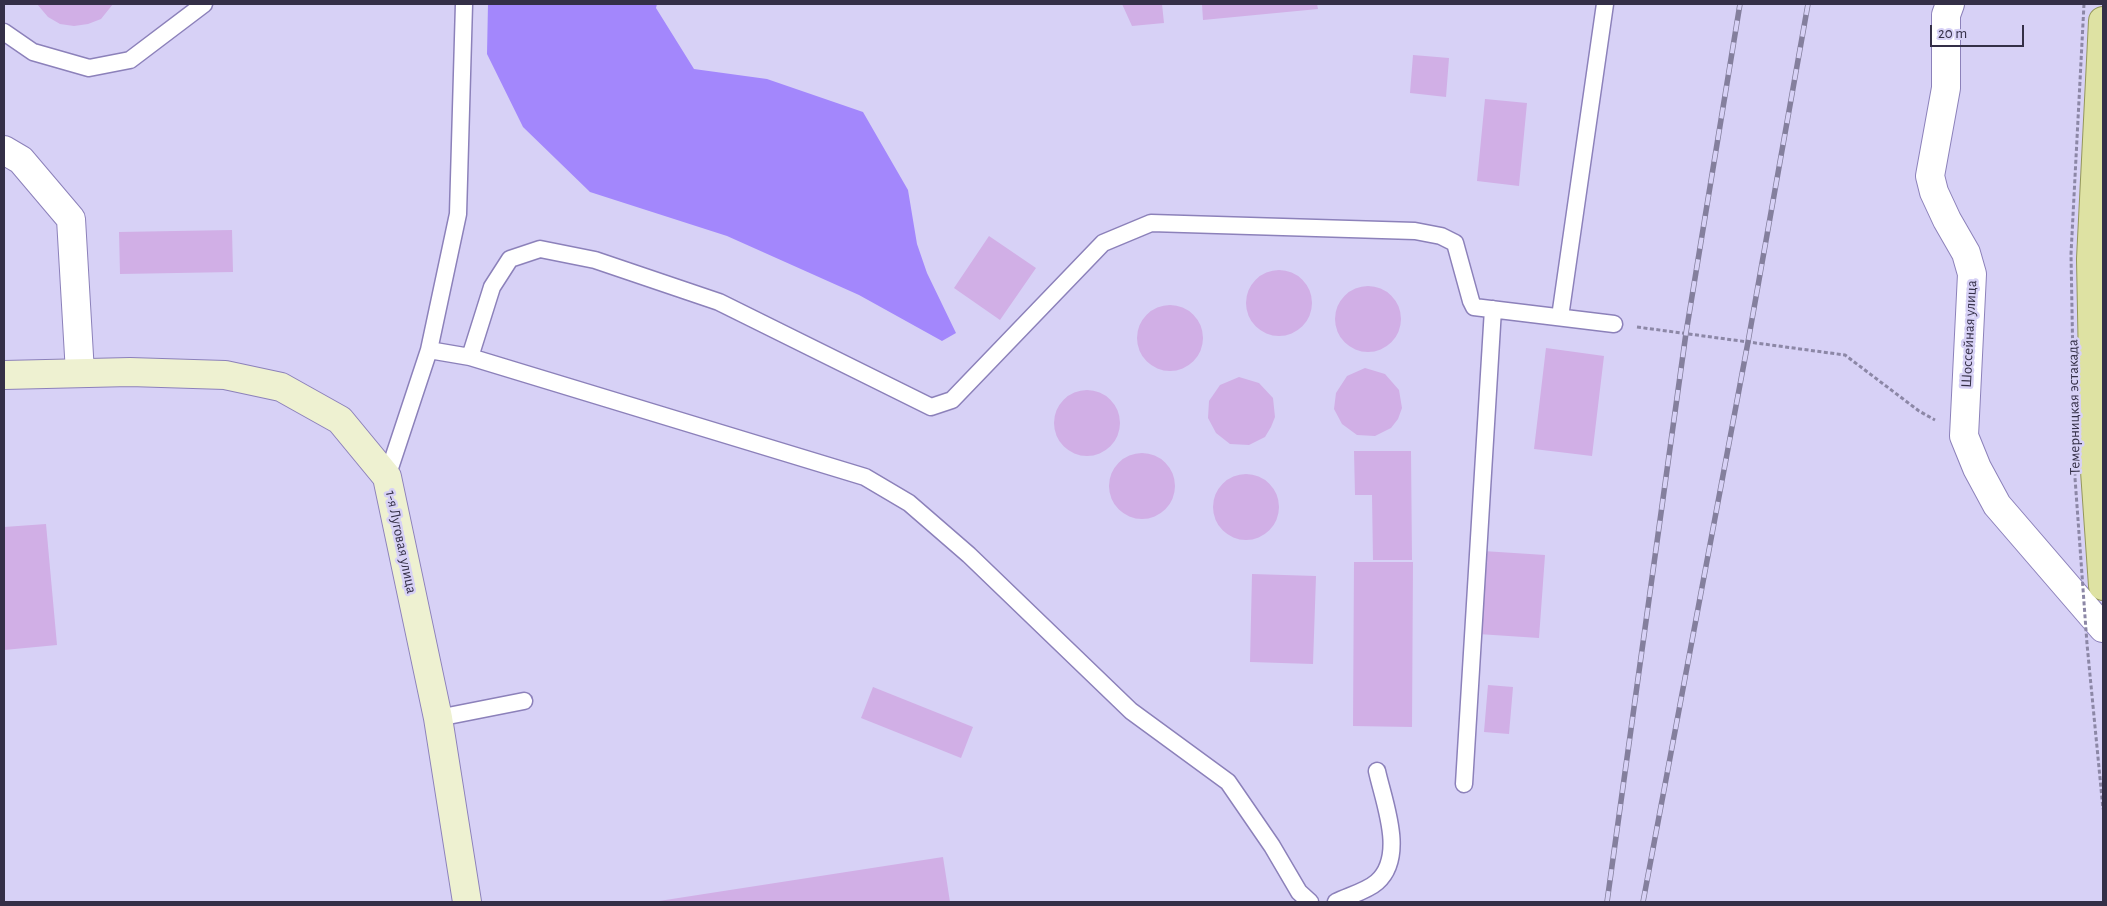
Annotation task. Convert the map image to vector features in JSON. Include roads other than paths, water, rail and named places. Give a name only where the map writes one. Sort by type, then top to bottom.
[{"type":"main road","name":"Темерницкая эстакада","points":[[2103,21],[2091,259],[2095,471],[2103,586]]},
{"type":"main road","name":"1-я Луговая улица","points":[[4,375],[80,373],[225,375],[281,387],[340,420],[387,477],[438,718],[467,902]]},
{"type":"street","name":"Шоссейная улица","points":[[1950,4],[1946,15],[1946,88],[1930,176],[1934,192],[1947,220],[1966,253],[1972,274],[1964,436],[1977,468],[1997,505],[2103,628]]},
{"type":"street","points":[[4,150],[21,160],[71,218],[80,373]]},
{"type":"lane","points":[[4,32],[33,52],[90,68],[130,60],[204,4]]},
{"type":"lane","points":[[387,477],[429,350],[458,214],[464,4]]},
{"type":"lane","points":[[1560,317],[1605,4]]},
{"type":"lane","points":[[470,357],[492,287],[510,259],[540,249],[595,260],[719,302],[931,407],[952,400],[1103,243],[1151,223],[1415,231],[1441,236],[1456,243],[1474,307],[1614,324]]},
{"type":"lane","points":[[1464,784],[1492,309]]},
{"type":"lane","points":[[429,350],[470,357],[865,478],[909,503],[969,555],[1131,711],[1228,782],[1272,846],[1299,892],[1310,902]]},
{"type":"lane","points":[[438,718],[524,701]]},
{"type":"lane","points":[[1336,902],[1376,883],[1386,871],[1392,853],[1391,827],[1377,771]]},
{"type":"railway","points":[[1607,902],[1686,333],[1740,4]]},
{"type":"railway","points":[[1643,902],[1748,342],[1808,4]]}]
